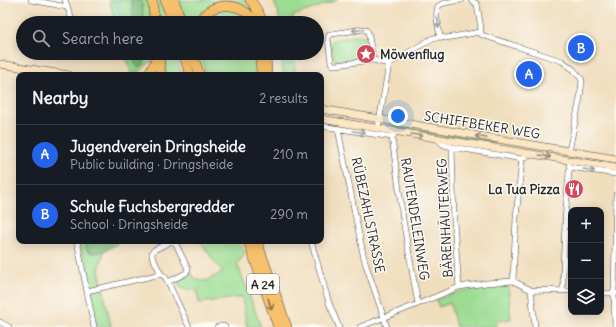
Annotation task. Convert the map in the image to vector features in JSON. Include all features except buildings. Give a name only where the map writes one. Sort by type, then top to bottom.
[{"type":"highway","points":[[152,0],[154,16]]},
{"type":"highway","points":[[165,0],[171,16]]},
{"type":"highway","points":[[174,0],[180,16]]},
{"type":"highway","points":[[250,0],[256,6],[260,16]]},
{"type":"highway","points":[[202,16],[211,7],[227,2],[243,8],[251,16]]},
{"type":"highway","points":[[149,72],[156,60]]},
{"type":"highway","points":[[159,60],[161,72]]},
{"type":"highway","points":[[185,60],[189,72]]},
{"type":"highway","points":[[195,60],[199,72]]},
{"type":"highway","points":[[198,60],[200,72]]},
{"type":"highway","points":[[260,60],[261,72]]},
{"type":"highway","points":[[266,60],[267,72]]},
{"type":"highway","name":"A 24","points":[[249,244],[278,327]]},
{"type":"highway","name":"A 24","points":[[258,244],[287,327]]},
{"type":"main road","points":[[0,64],[39,72]]},
{"type":"main road","name":"SCHIFFBEKER WEG","points":[[324,110],[616,159]]},
{"type":"main road","name":"SCHIFFBEKER WEG","points":[[324,119],[616,168]]},
{"type":"main road","points":[[494,147],[503,140]]},
{"type":"main road","points":[[565,159],[569,151]]},
{"type":"street","points":[[31,0],[67,7]]},
{"type":"street","points":[[65,0],[70,16]]},
{"type":"street","points":[[440,37],[436,12],[437,7],[440,4],[462,0]]},
{"type":"street","points":[[471,0],[477,4],[481,29],[480,32]]},
{"type":"street","points":[[373,60],[368,32],[366,30],[363,29],[332,34],[329,36],[331,62],[336,66],[373,60],[389,64],[432,38],[446,38],[480,32]]},
{"type":"street","points":[[480,32],[482,35],[562,61],[574,70],[582,80],[580,98],[569,151]]},
{"type":"street","points":[[378,128],[389,64]]},
{"type":"street","points":[[324,127],[392,137],[397,131]]},
{"type":"street","name":"RÜBEZAHLSTRASSE","points":[[338,129],[363,254],[387,327]]},
{"type":"street","name":"RAUTENDELEINWEG","points":[[392,137],[403,220],[418,304]]},
{"type":"street","name":"SCHIFFBEKER WEG","points":[[436,138],[444,145],[452,147],[522,158],[528,153]]},
{"type":"street","name":"BÄRENHÄUTERWEG","points":[[452,147],[454,222],[460,287]]},
{"type":"street","points":[[513,281],[516,218],[522,158]]},
{"type":"street","points":[[563,291],[565,214],[570,167],[565,159]]},
{"type":"street","points":[[570,167],[616,174]]},
{"type":"street","points":[[615,327],[616,195]]},
{"type":"street","points":[[78,244],[94,327]]},
{"type":"street","points":[[166,244],[154,250],[152,256],[161,274],[168,282],[189,327]]},
{"type":"street","points":[[168,282],[186,273],[188,269],[176,244]]},
{"type":"street","points":[[312,244],[329,303],[339,327]]},
{"type":"street","points":[[87,291],[161,274]]},
{"type":"street","points":[[360,327],[460,287],[513,281],[531,290],[568,291]]},
{"type":"street","points":[[531,290],[535,327]]},
{"type":"street","points":[[604,292],[615,293]]},
{"type":"street","points":[[0,322],[9,327]]},
{"type":"street","points":[[217,327],[225,327]]},
{"type":"green space","points":[[109,0],[149,0],[150,16],[114,16]]},
{"type":"green space","points":[[131,0],[142,0],[143,16],[133,16]]},
{"type":"green space","points":[[155,0],[159,0],[164,16],[157,16]]},
{"type":"green space","points":[[179,0],[246,0],[257,16],[254,16],[238,4],[222,1],[210,5],[201,16],[185,16]]},
{"type":"green space","points":[[273,0],[338,0],[293,16],[279,16]]},
{"type":"green space","points":[[232,6],[244,16],[205,16]]},
{"type":"green space","points":[[361,35],[365,38],[368,55],[365,58],[337,62],[334,60],[331,43],[333,40]]},
{"type":"green space","points":[[127,60],[151,60],[140,71],[131,72]]},
{"type":"green space","points":[[135,60],[144,60],[144,64],[138,67],[135,64]]},
{"type":"green space","points":[[164,60],[177,60],[181,72],[166,72]]},
{"type":"green space","points":[[202,60],[257,60],[258,72],[206,72]]},
{"type":"green space","points":[[282,60],[294,60],[295,72],[283,72]]},
{"type":"green space","points":[[392,125],[497,142],[479,143],[392,128]]},
{"type":"green space","points":[[81,244],[86,244],[87,251],[94,253],[104,251],[99,270],[111,327],[97,327]]},
{"type":"green space","points":[[86,244],[117,244],[104,251],[94,253],[87,251]]},
{"type":"green space","points":[[202,244],[241,244],[245,254],[237,264],[261,327],[247,327],[242,297],[199,303],[197,291],[181,288],[177,281],[192,273],[194,278],[206,281],[223,272]]},
{"type":"green space","points":[[508,285],[511,319],[495,321],[496,327],[456,327],[450,303],[439,307],[436,300],[458,292],[482,287]]},
{"type":"waterway","points":[[116,0],[121,16]]},
{"type":"place","name":"Schule Fuchsbergredder","points":[[581,48]]},
{"type":"place","name":"Möwenflug","points":[[366,54]]},
{"type":"place","name":"Jugendverein Dringsheide","points":[[529,74]]},
{"type":"place","name":"La Tua Pizza","points":[[574,189]]}]
